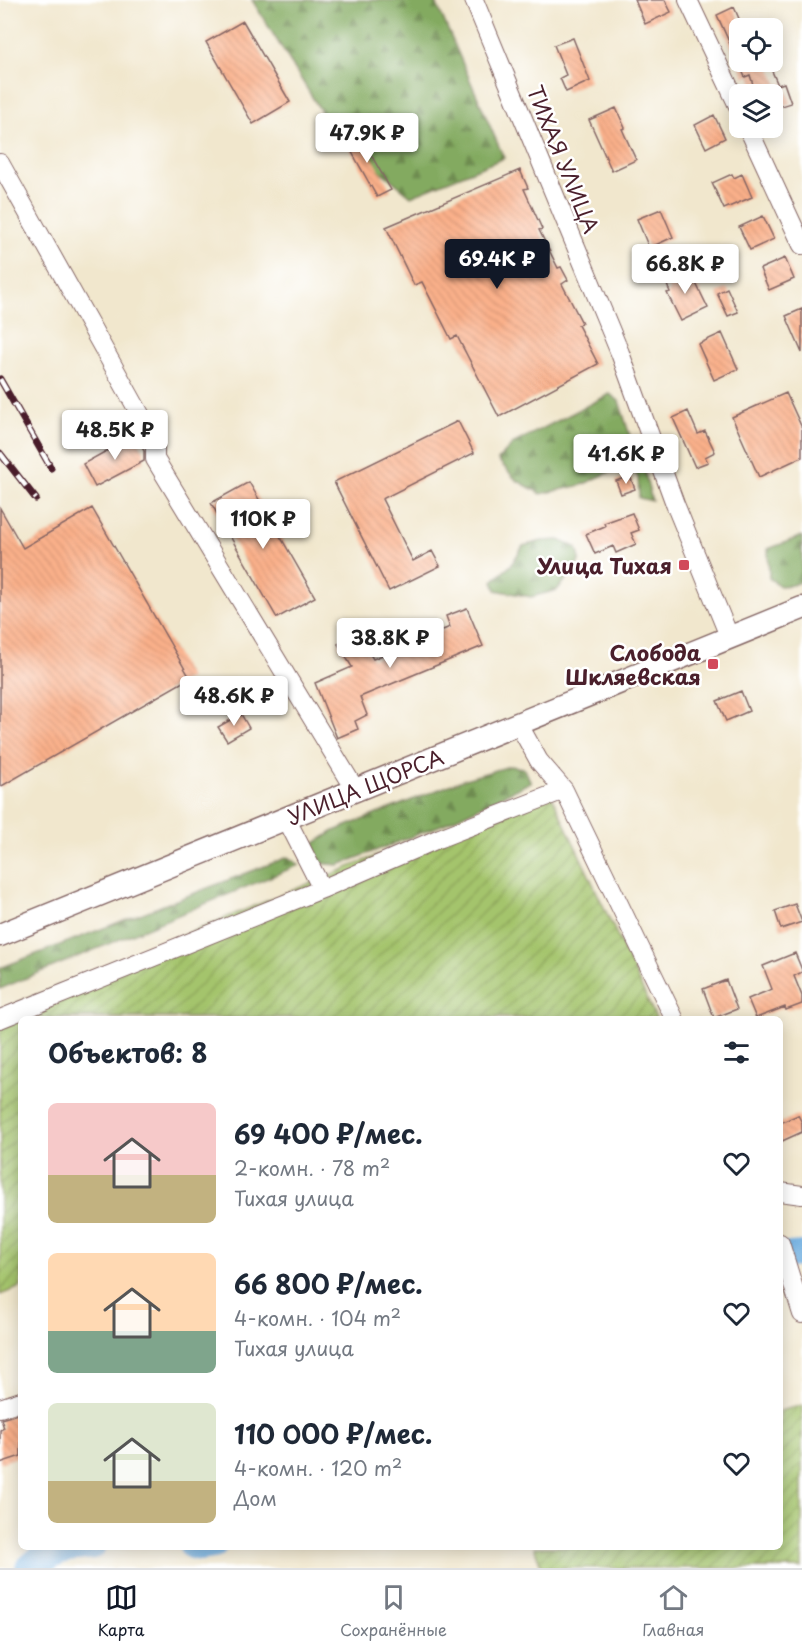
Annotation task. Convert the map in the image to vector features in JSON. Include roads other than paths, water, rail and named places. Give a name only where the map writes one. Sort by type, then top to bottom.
[{"type":"main road","name":"УЛИЦА ЩОРСА","points":[[0,935],[802,608]]},
{"type":"street","name":"ТИХАЯ УЛИЦА","points":[[474,0],[620,353],[675,504],[729,636]]},
{"type":"street","points":[[688,0],[729,87]]},
{"type":"street","points":[[753,138],[802,245]]},
{"type":"street","points":[[0,164],[155,441],[155,459],[355,789]]},
{"type":"street","points":[[518,723],[539,761],[564,790],[673,1016]]},
{"type":"street","points":[[0,1019],[322,889],[440,838],[564,790]]},
{"type":"street","points":[[286,818],[322,889]]},
{"type":"street","points":[[783,1192],[802,1195]]},
{"type":"street","points":[[783,1253],[802,1314]]},
{"type":"street","points":[[0,1408],[18,1402]]},
{"type":"waterway","points":[[790,1255],[802,1254]]},
{"type":"waterway","points":[[28,1568],[40,1558],[49,1557],[65,1550]]},
{"type":"railway","points":[[0,379],[51,468]]},
{"type":"railway","points":[[0,453],[36,499]]},
{"type":"place","name":"Улица Тихая","points":[[684,565]]},
{"type":"place","name":"Слобода Шкляевская","points":[[713,664]]}]
